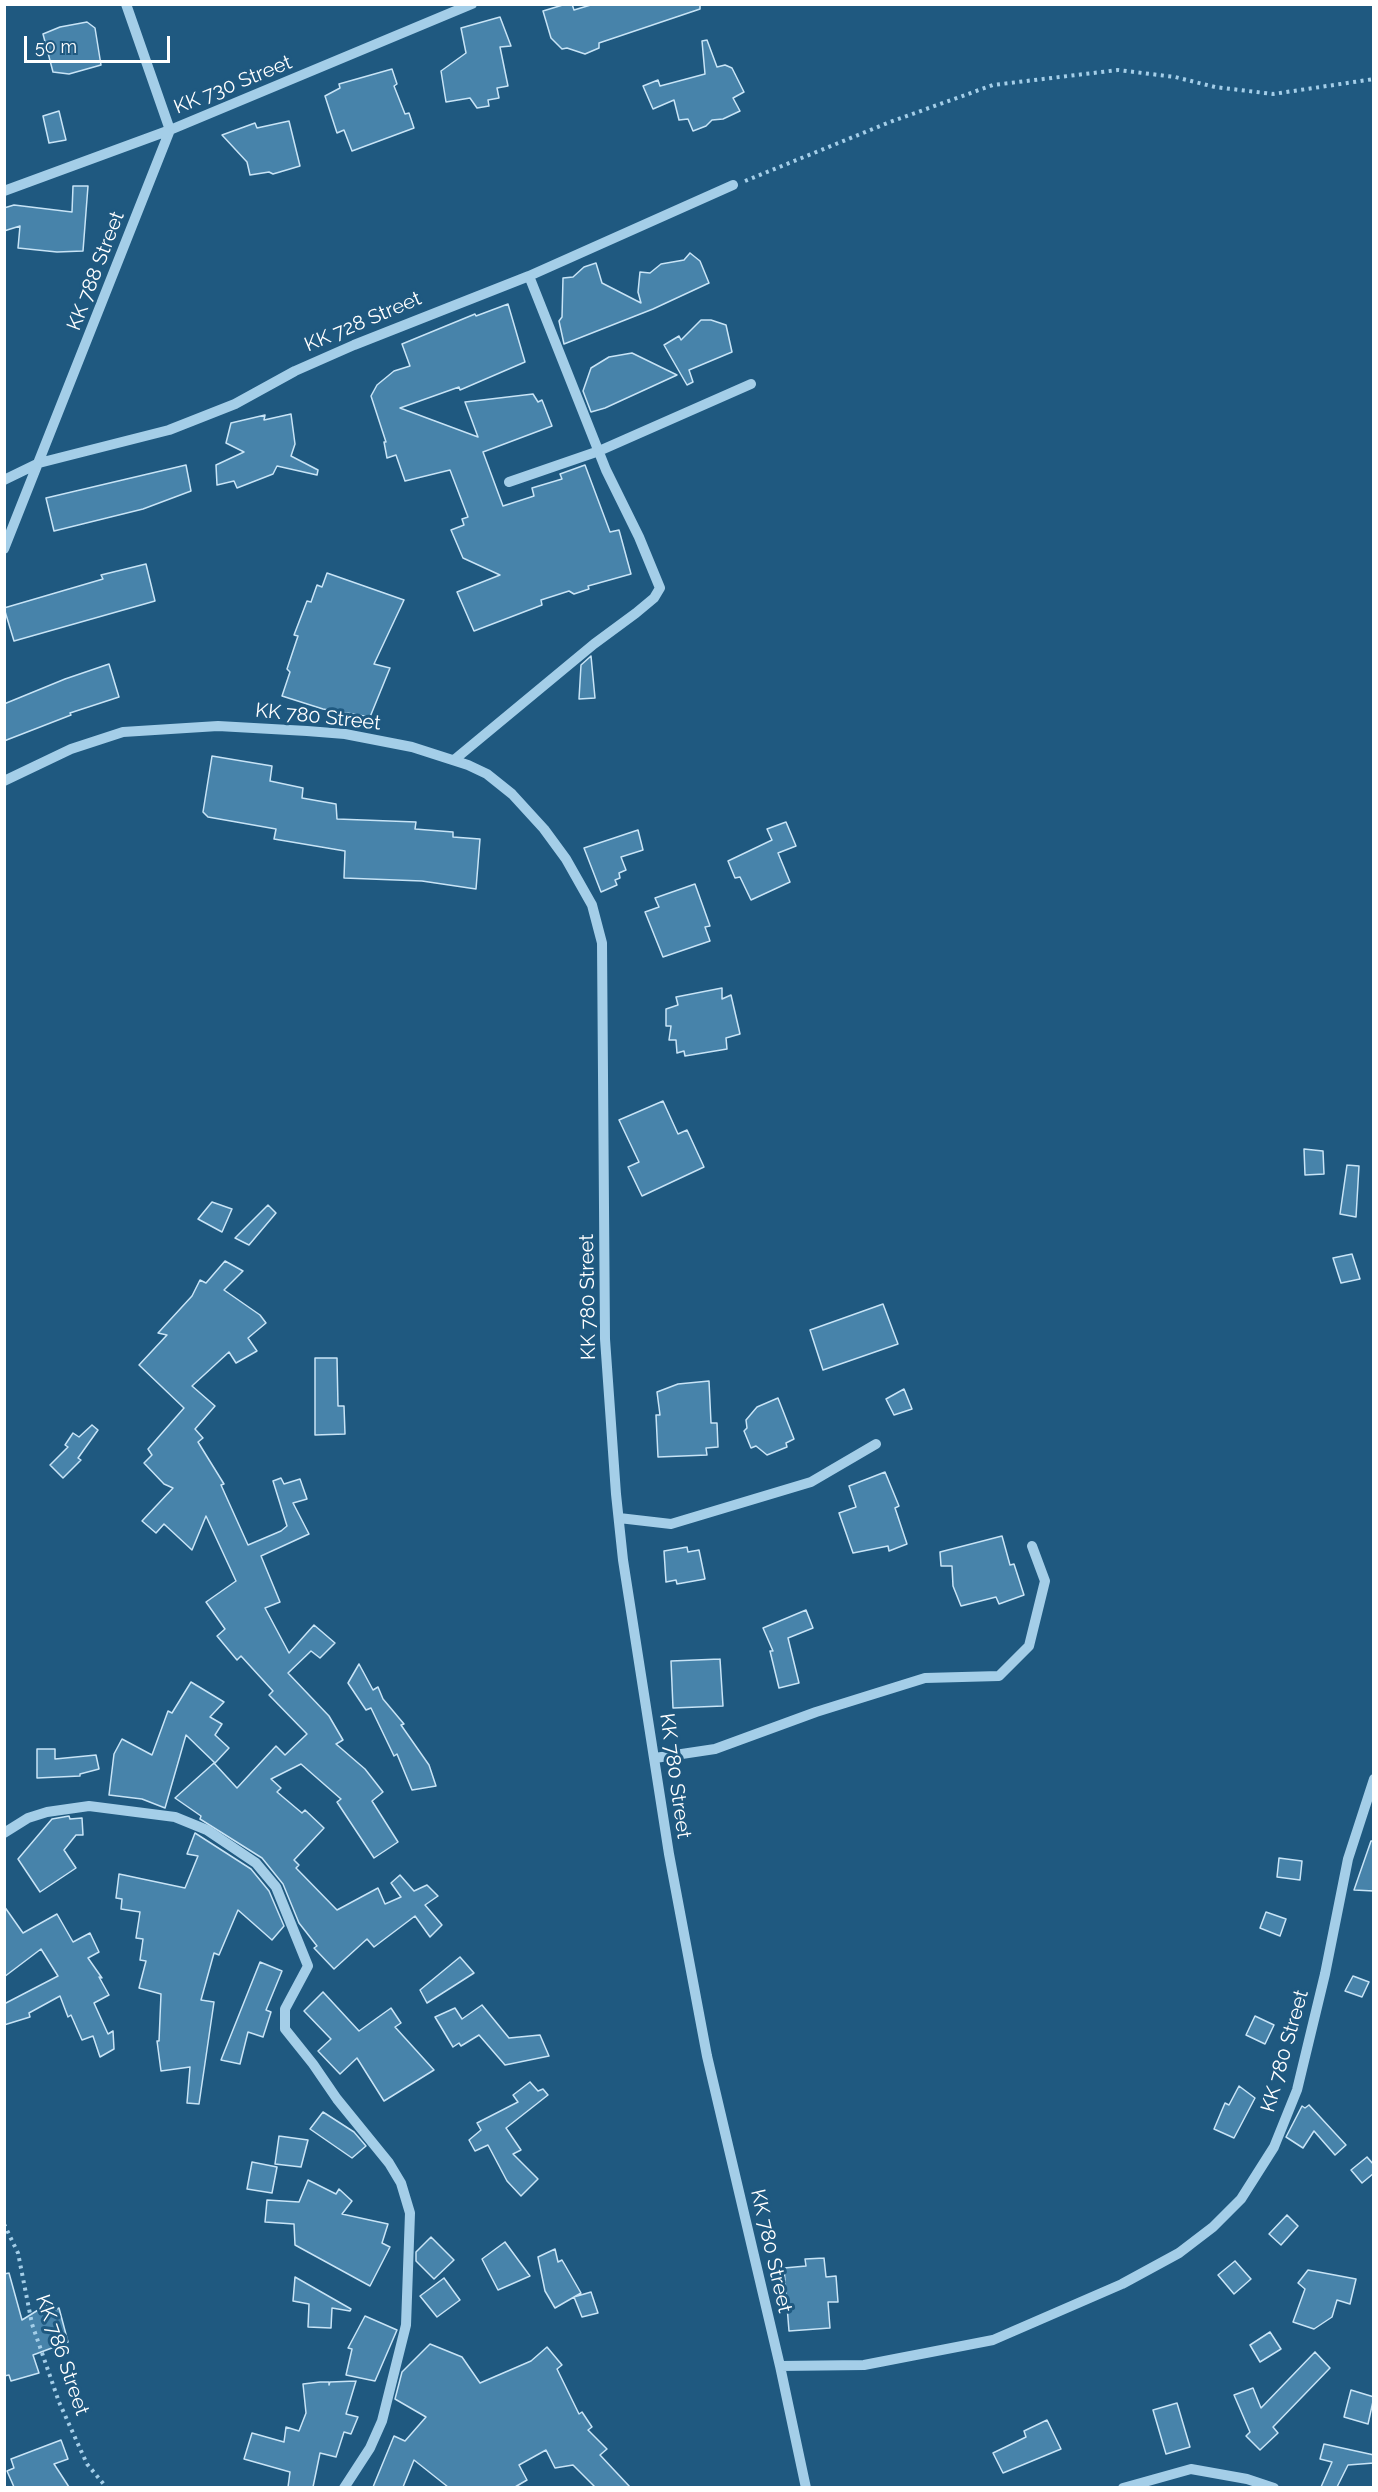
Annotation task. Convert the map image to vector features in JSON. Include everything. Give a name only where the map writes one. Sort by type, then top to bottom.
[{"type":"street","points":[[126,4],[170,130]]},
{"type":"street","name":"KK 730 Street","points":[[4,191],[170,130],[472,4]]},
{"type":"street","name":"KK 788 Street","points":[[4,549],[170,130]]},
{"type":"street","name":"KK 728 Street","points":[[4,480],[39,463],[169,430],[235,404],[295,371],[405,323],[529,276],[733,185]]},
{"type":"street","points":[[454,760],[594,644],[636,614],[654,598],[660,588],[599,451],[529,276]]},
{"type":"street","points":[[510,482],[599,451],[751,384]]},
{"type":"street","name":"KK 780 Street","points":[[4,781],[71,749],[123,732],[218,726],[345,734],[412,747],[454,760],[487,774],[512,794],[544,829],[566,859],[592,906],[602,943],[605,1339],[619,1518],[669,1854],[706,2056],[780,2366],[864,2365],[993,2340],[1122,2284],[1179,2253],[1213,2227],[1241,2199],[1274,2147],[1297,2090],[1325,1974],[1347,1859],[1374,1779]]},
{"type":"street","points":[[619,1518],[671,1524],[812,1482],[876,1444]]},
{"type":"street","points":[[654,1758],[715,1749],[816,1712],[925,1678],[999,1676],[1029,1646],[1045,1581],[1032,1546]]},
{"type":"street","points":[[4,1833],[28,1818],[47,1812],[89,1806],[175,1817],[207,1830],[256,1863],[276,1887],[308,1966],[285,2009],[285,2029],[314,2064],[337,2099],[389,2163],[401,2182],[411,2213],[406,2325],[381,2421],[370,2448],[344,2487]]},
{"type":"street","points":[[780,2366],[806,2487]]},
{"type":"street","points":[[1123,2487],[1191,2469],[1247,2479],[1274,2487]]},
{"type":"path","points":[[733,185],[890,122],[993,85],[1118,70],[1175,77],[1215,87],[1273,94],[1374,79]]},
{"type":"path","name":"KK 786 Street","points":[[4,2224],[18,2253],[32,2324],[59,2402],[87,2464],[107,2487]]},
{"type":"building","points":[[572,4],[574,10],[594,4],[700,4],[700,9],[599,43],[599,48],[585,54],[567,48],[562,49],[551,38],[543,11]]},
{"type":"building","points":[[500,17],[511,46],[500,47],[508,86],[497,88],[499,98],[488,100],[489,106],[477,108],[470,98],[446,102],[441,71],[466,53],[461,28]]},
{"type":"building","points":[[87,22],[95,28],[101,65],[69,74],[53,72],[43,34],[60,27]]},
{"type":"building","points":[[707,40],[717,67],[725,65],[732,68],[744,92],[733,98],[740,111],[723,119],[712,120],[706,126],[693,131],[688,119],[679,120],[674,100],[653,109],[643,86],[658,80],[660,86],[705,74],[702,41]]},
{"type":"building","points":[[392,69],[397,84],[394,86],[405,114],[409,113],[414,128],[352,151],[344,130],[337,133],[325,96],[340,88],[339,84]]},
{"type":"building","points":[[59,111],[66,140],[49,143],[43,116]]},
{"type":"building","points":[[289,121],[300,166],[273,174],[269,172],[250,175],[247,162],[222,135],[255,123],[257,128]]},
{"type":"building","points":[[73,186],[88,186],[83,251],[57,252],[18,248],[20,226],[4,231],[4,208],[14,205],[72,212]]},
{"type":"building","points":[[690,253],[700,261],[709,283],[653,309],[564,344],[559,321],[562,317],[563,278],[573,277],[584,267],[596,263],[602,283],[641,303],[638,292],[640,272],[650,273],[661,264],[684,260]]},
{"type":"building","points":[[508,304],[525,362],[460,390],[459,387],[400,408],[478,437],[465,402],[533,394],[538,402],[542,400],[552,426],[483,452],[503,506],[534,496],[532,488],[562,479],[560,474],[585,465],[610,532],[619,530],[631,574],[588,586],[589,589],[574,594],[569,591],[541,600],[542,605],[474,631],[457,592],[500,575],[463,558],[451,530],[464,525],[462,519],[468,517],[450,470],[405,481],[396,455],[387,458],[384,442],[386,442],[371,396],[377,385],[394,371],[410,366],[402,344],[475,314],[476,316]]},
{"type":"building","points":[[701,320],[711,320],[726,325],[732,352],[689,370],[693,382],[687,385],[664,345],[679,336],[681,340]]},
{"type":"building","points":[[632,353],[677,375],[605,408],[591,412],[583,391],[591,368],[609,357]]},
{"type":"building","points":[[291,414],[295,444],[291,456],[318,470],[317,475],[277,466],[273,474],[237,488],[234,481],[217,485],[216,465],[244,452],[226,443],[231,423],[265,415],[264,420]]},
{"type":"building","points":[[186,465],[191,491],[143,509],[54,531],[46,498]]},
{"type":"building","points":[[146,564],[155,601],[14,641],[4,608],[103,579],[101,575]]},
{"type":"building","points":[[327,573],[404,600],[374,664],[390,668],[370,717],[323,709],[282,696],[290,672],[287,669],[298,636],[294,635],[307,601],[311,602],[317,585],[322,587]]},
{"type":"building","points":[[591,656],[595,698],[579,699],[581,665]]},
{"type":"building","points":[[109,664],[119,697],[70,713],[71,715],[4,741],[4,704]]},
{"type":"building","points":[[212,756],[272,766],[270,781],[303,788],[302,798],[336,804],[337,819],[416,822],[415,829],[453,832],[453,837],[480,839],[476,889],[422,881],[344,878],[345,851],[274,839],[276,829],[208,817],[203,812]]},
{"type":"building","points":[[786,822],[796,846],[778,853],[790,882],[751,900],[740,877],[735,878],[728,861],[772,840],[767,829]]},
{"type":"building","points":[[638,830],[643,850],[621,857],[626,870],[619,873],[620,878],[615,880],[617,885],[601,892],[584,848]]},
{"type":"building","points":[[695,884],[710,926],[705,927],[710,941],[663,957],[645,912],[659,907],[655,898]]},
{"type":"building","points":[[722,988],[722,999],[731,995],[740,1034],[726,1038],[727,1049],[685,1056],[684,1051],[677,1053],[676,1040],[669,1040],[671,1026],[666,1026],[666,1009],[678,1005],[676,997]]},
{"type":"building","points":[[663,1101],[678,1134],[687,1130],[704,1167],[642,1196],[628,1167],[639,1162],[619,1120]]},
{"type":"building","points":[[1304,1149],[1323,1151],[1324,1174],[1305,1175]]},
{"type":"building","points":[[1347,1165],[1359,1166],[1356,1217],[1340,1214]]},
{"type":"building","points":[[212,1202],[232,1209],[222,1232],[198,1219]]},
{"type":"building","points":[[268,1205],[276,1213],[249,1245],[235,1238]]},
{"type":"building","points":[[1352,1254],[1360,1279],[1341,1283],[1333,1258]]},
{"type":"building","points":[[225,1261],[243,1271],[224,1290],[260,1315],[266,1323],[248,1338],[257,1351],[236,1363],[229,1352],[192,1386],[215,1406],[195,1429],[203,1438],[198,1442],[224,1484],[221,1485],[248,1545],[281,1531],[287,1526],[273,1481],[281,1478],[284,1484],[300,1479],[307,1499],[293,1503],[309,1534],[261,1556],[280,1602],[265,1608],[289,1653],[314,1625],[335,1643],[320,1658],[311,1651],[288,1673],[329,1716],[343,1740],[336,1744],[365,1769],[383,1792],[372,1801],[398,1842],[374,1858],[337,1802],[341,1799],[301,1764],[271,1779],[281,1788],[277,1792],[302,1813],[305,1810],[324,1828],[294,1860],[299,1865],[296,1868],[337,1910],[378,1888],[385,1904],[401,1897],[391,1883],[400,1875],[414,1891],[427,1885],[438,1896],[425,1905],[442,1925],[430,1937],[415,1916],[374,1947],[367,1939],[334,1969],[314,1948],[317,1946],[299,1923],[283,1884],[262,1858],[200,1819],[201,1816],[175,1798],[214,1763],[237,1788],[276,1746],[285,1755],[307,1734],[269,1695],[273,1691],[241,1656],[237,1660],[217,1636],[225,1629],[206,1602],[236,1581],[206,1516],[192,1550],[164,1524],[156,1533],[142,1521],[173,1488],[164,1484],[144,1463],[152,1455],[148,1449],[184,1408],[139,1365],[167,1335],[158,1333],[192,1296],[200,1280],[206,1283]]},
{"type":"building","points":[[883,1304],[898,1344],[823,1370],[810,1330]]},
{"type":"building","points":[[315,1358],[337,1358],[338,1406],[344,1406],[345,1434],[315,1435]]},
{"type":"building","points":[[709,1381],[711,1423],[717,1423],[718,1447],[706,1448],[707,1455],[658,1457],[656,1415],[660,1415],[657,1392],[678,1384]]},
{"type":"building","points":[[904,1389],[912,1409],[894,1415],[886,1399]]},
{"type":"building","points":[[778,1398],[794,1439],[786,1443],[787,1447],[767,1455],[756,1446],[751,1448],[744,1431],[747,1428],[746,1420],[757,1407]]},
{"type":"building","points":[[92,1425],[98,1430],[78,1458],[81,1460],[63,1478],[50,1465],[68,1447],[65,1445],[73,1433],[79,1437]]},
{"type":"building","points":[[885,1472],[899,1506],[895,1508],[907,1544],[889,1551],[888,1546],[853,1553],[839,1513],[856,1507],[849,1486]]},
{"type":"building","points":[[1002,1536],[1010,1565],[1014,1564],[1024,1595],[999,1604],[996,1597],[961,1606],[953,1586],[952,1566],[941,1566],[940,1552]]},
{"type":"building","points":[[687,1547],[688,1552],[699,1550],[705,1579],[677,1584],[676,1580],[666,1582],[664,1551]]},
{"type":"building","points":[[806,1610],[813,1628],[788,1638],[799,1683],[779,1688],[770,1651],[773,1651],[763,1628]]},
{"type":"building","points":[[720,1659],[723,1706],[673,1708],[671,1661]]},
{"type":"building","points":[[359,1664],[373,1690],[378,1687],[383,1699],[404,1724],[401,1725],[429,1765],[436,1786],[412,1790],[397,1754],[394,1756],[371,1708],[366,1710],[348,1683]]},
{"type":"building","points":[[191,1682],[224,1702],[210,1717],[222,1724],[215,1735],[229,1748],[215,1763],[186,1735],[165,1808],[142,1799],[109,1795],[114,1754],[122,1739],[152,1755],[168,1711],[172,1713]]},
{"type":"building","points":[[37,1749],[55,1749],[55,1759],[96,1755],[99,1769],[80,1774],[80,1776],[37,1778]]},
{"type":"building","points":[[69,1816],[70,1819],[82,1818],[83,1835],[76,1835],[64,1850],[76,1868],[40,1892],[18,1859],[52,1819]]},
{"type":"building","points":[[195,1833],[251,1869],[269,1891],[284,1926],[272,1940],[238,1910],[219,1955],[214,1953],[201,2000],[214,2002],[199,2104],[187,2103],[190,2067],[161,2071],[157,2041],[159,2041],[161,1994],[139,1988],[146,1961],[140,1960],[143,1939],[136,1938],[140,1912],[121,1909],[122,1899],[116,1898],[119,1874],[185,1888],[198,1856],[187,1854]]},
{"type":"building","points":[[1371,1841],[1374,1841],[1374,1891],[1354,1890]]},
{"type":"building","points":[[1279,1858],[1302,1861],[1300,1880],[1277,1877]]},
{"type":"building","points":[[4,1906],[23,1933],[57,1914],[73,1942],[90,1933],[99,1952],[88,1958],[102,1978],[99,1977],[109,1995],[94,2003],[108,2034],[113,2031],[114,2049],[100,2057],[93,2036],[82,2040],[71,2015],[68,2017],[60,1996],[29,2013],[30,2017],[4,2025],[4,2004],[58,1976],[41,1949],[4,1977]]},
{"type":"building","points":[[1266,1912],[1286,1919],[1280,1936],[1260,1928]]},
{"type":"building","points":[[460,1957],[474,1973],[427,2003],[420,1990]]},
{"type":"building","points":[[260,1962],[282,1971],[266,2010],[271,2012],[263,2037],[248,2032],[240,2064],[221,2060]]},
{"type":"building","points":[[1353,1976],[1369,1982],[1362,1997],[1345,1991]]},
{"type":"building","points":[[323,1992],[359,2031],[391,2008],[401,2023],[395,2027],[434,2070],[384,2101],[357,2058],[340,2074],[318,2051],[331,2039],[304,2011]]},
{"type":"building","points":[[482,2005],[509,2038],[540,2035],[549,2056],[505,2065],[479,2035],[461,2046],[459,2043],[453,2047],[435,2017],[455,2008],[462,2019]]},
{"type":"building","points":[[1255,2016],[1274,2025],[1265,2044],[1246,2035]]},
{"type":"building","points":[[530,2082],[538,2091],[543,2089],[548,2095],[506,2128],[521,2150],[513,2154],[538,2179],[521,2196],[507,2181],[488,2145],[475,2151],[469,2140],[481,2130],[477,2123],[518,2102],[513,2095]]},
{"type":"building","points":[[1239,2086],[1255,2098],[1234,2138],[1214,2129],[1225,2103],[1229,2105]]},
{"type":"building","points":[[1309,2105],[1346,2145],[1335,2155],[1314,2131],[1303,2148],[1286,2137],[1302,2106],[1305,2108]]},
{"type":"building","points":[[323,2112],[354,2132],[366,2146],[352,2158],[310,2129]]},
{"type":"building","points":[[279,2136],[308,2140],[301,2167],[275,2164]]},
{"type":"building","points":[[1367,2157],[1374,2165],[1374,2173],[1362,2183],[1351,2170]]},
{"type":"building","points":[[252,2162],[277,2167],[272,2193],[247,2189]]},
{"type":"building","points":[[308,2180],[336,2194],[339,2189],[352,2201],[342,2214],[388,2224],[382,2243],[390,2247],[370,2286],[295,2245],[294,2224],[265,2222],[267,2200],[299,2202]]},
{"type":"building","points":[[1287,2215],[1298,2226],[1281,2245],[1269,2234]]},
{"type":"building","points":[[431,2237],[454,2260],[434,2279],[416,2261],[416,2252]]},
{"type":"building","points":[[505,2242],[530,2276],[498,2290],[482,2259]]},
{"type":"building","points":[[555,2249],[558,2262],[562,2260],[581,2293],[555,2308],[545,2291],[538,2257]]},
{"type":"building","points":[[824,2258],[826,2277],[836,2276],[838,2302],[828,2302],[830,2328],[789,2331],[784,2268],[806,2266],[805,2259]]},
{"type":"building","points":[[1235,2261],[1251,2279],[1234,2294],[1218,2275]]},
{"type":"building","points":[[1308,2270],[1356,2279],[1350,2304],[1337,2300],[1332,2317],[1314,2329],[1293,2322],[1305,2289],[1298,2283]]},
{"type":"building","points":[[9,2273],[22,2320],[51,2302],[55,2310],[59,2308],[68,2342],[33,2355],[39,2373],[11,2381],[9,2375],[4,2376],[4,2274]]},
{"type":"building","points":[[295,2277],[351,2309],[350,2311],[332,2308],[331,2328],[308,2327],[309,2304],[293,2301]]},
{"type":"building","points":[[444,2278],[460,2300],[437,2317],[420,2296]]},
{"type":"building","points":[[591,2292],[598,2313],[582,2317],[574,2297]]},
{"type":"building","points":[[365,2316],[397,2330],[375,2381],[346,2375],[352,2349],[348,2348]]},
{"type":"building","points":[[1270,2332],[1281,2349],[1260,2362],[1250,2345]]},
{"type":"building","points":[[430,2344],[462,2357],[480,2383],[531,2361],[547,2347],[562,2365],[557,2369],[579,2414],[582,2412],[592,2427],[588,2430],[607,2449],[600,2455],[630,2487],[595,2487],[573,2465],[555,2468],[546,2450],[519,2465],[527,2480],[515,2487],[448,2487],[414,2460],[403,2487],[373,2487],[394,2436],[405,2441],[426,2417],[395,2399],[402,2372]]},
{"type":"building","points":[[1315,2352],[1330,2368],[1273,2427],[1278,2433],[1260,2450],[1246,2436],[1250,2432],[1234,2395],[1253,2388],[1261,2408]]},
{"type":"building","points":[[356,2381],[346,2414],[358,2417],[351,2434],[344,2432],[336,2457],[320,2453],[313,2487],[288,2487],[290,2472],[244,2459],[252,2433],[284,2442],[286,2427],[299,2431],[306,2413],[303,2384],[329,2382],[329,2385],[330,2382]]},
{"type":"building","points":[[1351,2390],[1374,2397],[1368,2424],[1344,2417]]},
{"type":"building","points":[[1177,2403],[1190,2447],[1166,2454],[1153,2410]]},
{"type":"building","points":[[1047,2420],[1061,2449],[1003,2473],[993,2453],[1026,2437],[1024,2431]]},
{"type":"building","points":[[61,2440],[68,2459],[54,2464],[69,2487],[14,2487],[7,2471],[14,2468],[11,2459]]},
{"type":"building","points":[[1324,2444],[1374,2455],[1374,2463],[1348,2465],[1337,2487],[1321,2487],[1332,2462],[1320,2459]]}]
